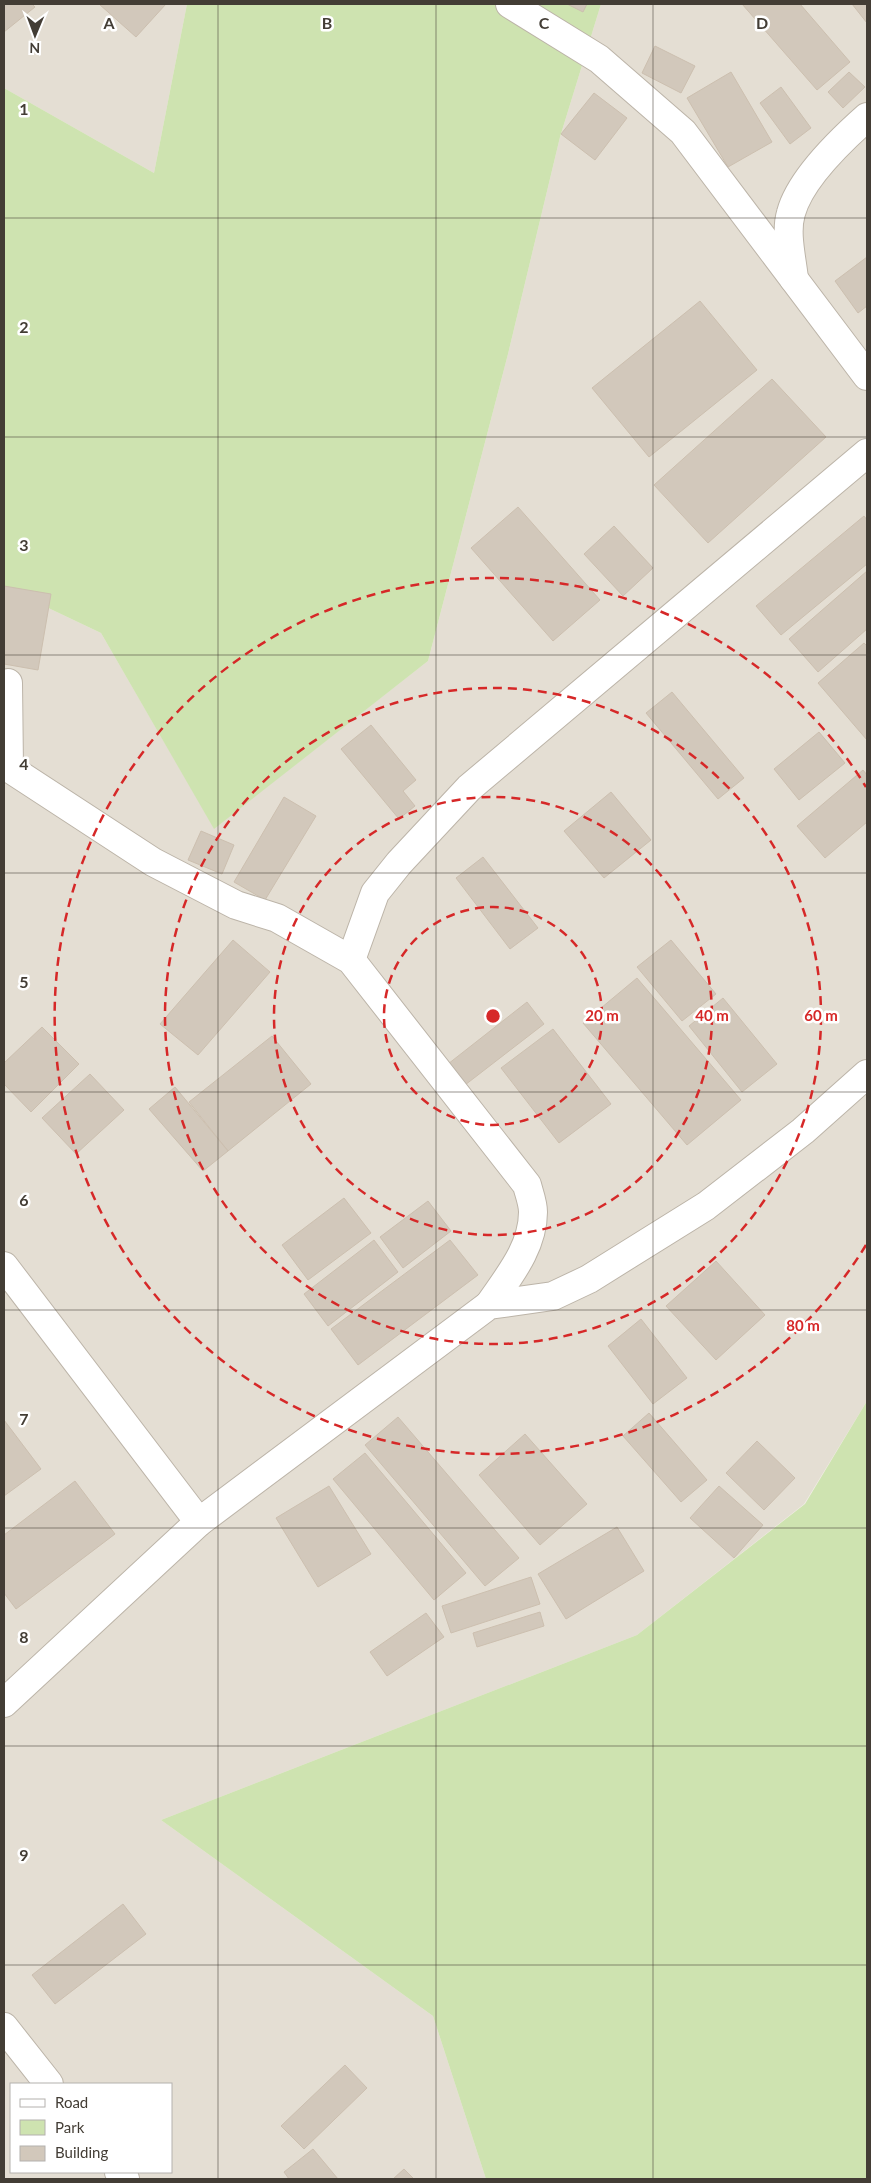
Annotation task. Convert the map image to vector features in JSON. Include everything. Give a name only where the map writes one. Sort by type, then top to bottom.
[{"type":"street","points":[[510,4],[599,59],[683,132],[867,376]]},
{"type":"street","points":[[794,279],[790,214],[800,192],[839,142],[867,117]]},
{"type":"street","points":[[351,960],[375,893],[399,863],[469,788],[867,453]]},
{"type":"street","points":[[4,1704],[199,1522],[489,1305],[517,1264],[529,1236],[533,1210],[526,1185],[351,960],[276,918],[236,905],[161,867],[9,768],[8,683]]},
{"type":"street","points":[[489,1305],[553,1296],[589,1279],[706,1206],[803,1131],[867,1074]]},
{"type":"street","points":[[4,1266],[199,1522]]},
{"type":"street","points":[[4,2027],[48,2083]]},
{"type":"shaded area","points":[[4,4],[187,4],[154,173],[4,88]]},
{"type":"shaded area","points":[[601,4],[867,4],[867,1401],[804,1504],[637,1635],[161,1820],[433,2016],[486,2179],[4,2179],[4,587],[101,633],[214,828],[428,661],[508,354],[560,137]]},
{"type":"green space","points":[[187,4],[601,4],[560,137],[508,354],[428,661],[214,829],[101,633],[4,587],[4,88],[154,173]]},
{"type":"green space","points":[[867,1401],[867,2179],[486,2179],[433,2016],[161,1820],[637,1635],[805,1504]]},
{"type":"building","points":[[4,4],[32,4],[35,7],[4,32]]},
{"type":"building","points":[[99,4],[166,4],[136,37]]},
{"type":"building","points":[[567,4],[587,4],[583,12]]},
{"type":"building","points":[[742,4],[800,4],[850,62],[817,90]]},
{"type":"building","points":[[852,4],[867,4],[867,23]]},
{"type":"building","points":[[655,46],[695,66],[681,93],[642,73]]},
{"type":"building","points":[[731,72],[772,142],[728,167],[687,98]]},
{"type":"building","points":[[849,72],[865,87],[843,108],[828,92]]},
{"type":"building","points":[[781,87],[811,128],[790,144],[760,103]]},
{"type":"building","points":[[594,93],[627,118],[595,160],[561,134]]},
{"type":"building","points":[[867,257],[867,306],[858,313],[835,281]]},
{"type":"building","points":[[700,301],[757,370],[649,457],[592,388]]},
{"type":"building","points":[[772,379],[826,437],[708,543],[654,485]]},
{"type":"building","points":[[518,507],[600,600],[553,641],[471,548]]},
{"type":"building","points":[[864,516],[867,520],[867,564],[781,635],[756,606]]},
{"type":"building","points":[[614,526],[653,568],[623,596],[584,554]]},
{"type":"building","points":[[867,571],[867,629],[818,672],[789,639]]},
{"type":"building","points":[[4,586],[51,594],[38,670],[4,664]]},
{"type":"building","points":[[864,643],[867,646],[867,740],[818,683]]},
{"type":"building","points":[[672,692],[744,778],[718,799],[646,713]]},
{"type":"building","points":[[371,725],[416,780],[403,791],[415,806],[399,819],[341,749]]},
{"type":"building","points":[[819,732],[845,763],[799,800],[774,769]]},
{"type":"building","points":[[863,770],[867,775],[867,822],[825,858],[797,826]]},
{"type":"building","points":[[611,792],[651,840],[604,878],[564,831]]},
{"type":"building","points":[[284,797],[316,816],[265,900],[234,882]]},
{"type":"building","points":[[201,831],[234,845],[222,874],[188,860]]},
{"type":"building","points":[[483,857],[538,928],[510,949],[456,878]]},
{"type":"building","points":[[233,940],[270,972],[198,1055],[160,1024]]},
{"type":"building","points":[[671,940],[716,994],[682,1021],[637,967]]},
{"type":"building","points":[[637,978],[741,1100],[687,1145],[583,1023]]},
{"type":"building","points":[[723,998],[777,1064],[742,1092],[689,1026]]},
{"type":"building","points":[[527,1002],[544,1024],[465,1085],[448,1064]]},
{"type":"building","points":[[42,1027],[79,1064],[31,1112],[4,1084],[4,1063]]},
{"type":"building","points":[[553,1029],[611,1104],[559,1143],[501,1068]]},
{"type":"building","points":[[272,1036],[311,1084],[228,1151],[189,1102]]},
{"type":"building","points":[[90,1074],[124,1110],[76,1154],[42,1118]]},
{"type":"building","points":[[175,1087],[228,1151],[203,1171],[149,1109]]},
{"type":"building","points":[[344,1198],[371,1233],[308,1280],[282,1245]]},
{"type":"building","points":[[428,1201],[451,1231],[403,1268],[380,1237]]},
{"type":"building","points":[[374,1240],[398,1272],[328,1326],[304,1294]]},
{"type":"building","points":[[450,1240],[478,1275],[358,1365],[331,1329]]},
{"type":"building","points":[[716,1261],[765,1315],[716,1360],[666,1306]]},
{"type":"building","points":[[641,1319],[687,1378],[653,1404],[608,1346]]},
{"type":"building","points":[[649,1413],[707,1480],[681,1502],[623,1436]]},
{"type":"building","points":[[398,1417],[519,1558],[485,1586],[365,1445]]},
{"type":"building","points":[[4,1420],[41,1469],[4,1496]]},
{"type":"building","points":[[525,1434],[587,1504],[540,1545],[479,1475]]},
{"type":"building","points":[[757,1441],[795,1478],[764,1510],[726,1473]]},
{"type":"building","points":[[365,1453],[466,1573],[434,1600],[333,1479]]},
{"type":"building","points":[[75,1481],[115,1534],[16,1609],[4,1593],[4,1535]]},
{"type":"building","points":[[329,1486],[371,1554],[318,1587],[276,1518]]},
{"type":"building","points":[[719,1486],[763,1525],[734,1558],[690,1518]]},
{"type":"building","points":[[617,1527],[644,1571],[566,1619],[538,1574]]},
{"type":"building","points":[[531,1577],[540,1604],[451,1633],[442,1606]]},
{"type":"building","points":[[540,1612],[544,1626],[477,1647],[473,1633]]},
{"type":"building","points":[[426,1613],[444,1637],[387,1676],[370,1652]]},
{"type":"building","points":[[123,1904],[146,1934],[55,2004],[32,1975]]},
{"type":"building","points":[[345,2065],[367,2088],[304,2149],[281,2126]]},
{"type":"building","points":[[313,2149],[338,2179],[289,2179],[284,2172]]},
{"type":"building","points":[[404,2169],[414,2179],[393,2179]]}]
